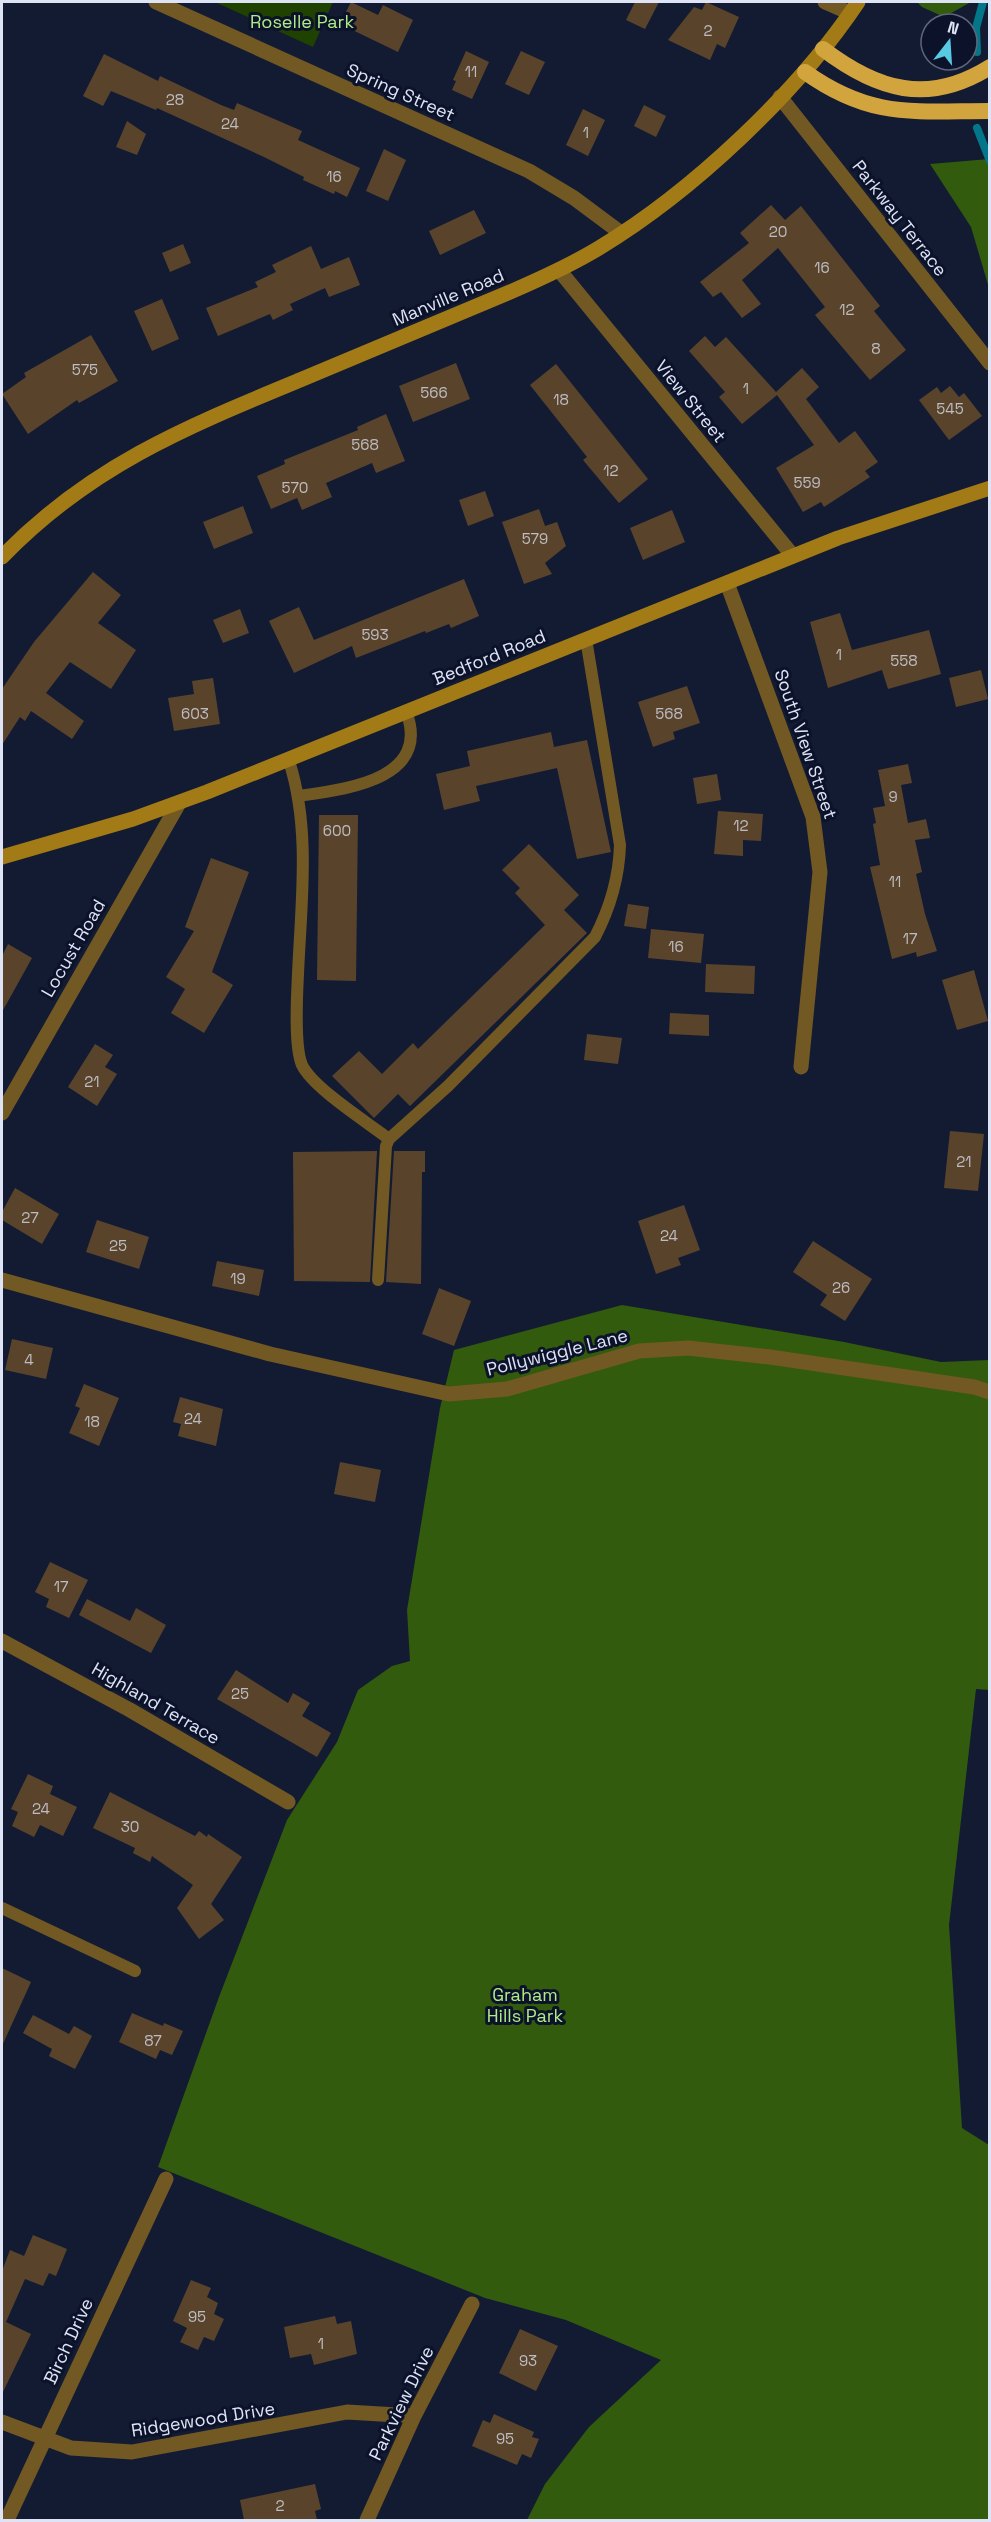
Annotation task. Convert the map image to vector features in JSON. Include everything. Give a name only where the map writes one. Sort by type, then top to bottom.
[{"type":"highway","points":[[824,50],[872,81],[905,89],[944,87],[990,67]]},
{"type":"highway","points":[[805,72],[847,98],[881,108],[990,111]]},
{"type":"main road","name":"Manville Road","points":[[2,557],[33,526],[76,491],[159,440],[559,270],[621,233],[702,170],[780,97],[824,50],[854,7]]},
{"type":"main road","name":"Bedford Road","points":[[2,857],[133,819],[179,803],[289,761],[406,711],[794,556],[894,518],[990,488]]},
{"type":"street","name":"Spring Street","points":[[156,2],[529,171],[574,198],[621,233]]},
{"type":"street","points":[[825,2],[854,7]]},
{"type":"street","name":"Parkway Terrace","points":[[780,97],[990,363]]},
{"type":"street","name":"View Street","points":[[559,270],[794,556]]},
{"type":"street","name":"South View Street","points":[[727,583],[813,817],[820,872],[801,1067]]},
{"type":"street","name":"Locust Road","points":[[2,1113],[179,803]]},
{"type":"street","name":"Pollywiggle Lane","points":[[2,1280],[270,1354],[449,1394],[507,1389],[639,1351],[688,1348],[781,1358],[974,1387],[990,1392]]},
{"type":"street","name":"Highland Terrace","points":[[2,1641],[130,1710],[288,1802]]},
{"type":"street","name":"Birch Drive","points":[[7,2520],[166,2179]]},
{"type":"street","name":"Parkview Drive","points":[[367,2520],[414,2416],[472,2304]]},
{"type":"street","name":"Ridgewood Drive","points":[[2,2422],[71,2448],[132,2452],[347,2412],[414,2416]]},
{"type":"lane","points":[[378,1280],[386,1146],[389,1139],[448,1086],[595,937],[618,876],[620,845],[586,639]]},
{"type":"lane","points":[[298,796],[359,785],[382,776],[398,765],[408,752],[413,737],[406,711]]},
{"type":"lane","points":[[289,761],[302,816],[303,877],[296,1018],[302,1065],[322,1088],[389,1139]]},
{"type":"lane","points":[[2,1908],[135,1971]]},
{"type":"green space","name":"Roselle Park","points":[[215,2],[333,2],[313,47]]},
{"type":"green space","points":[[917,2],[971,2],[953,12],[933,12]]},
{"type":"green space","points":[[990,159],[989,288],[971,227],[930,164]]},
{"type":"green space","name":"Graham Hills Park","points":[[622,1305],[844,1342],[941,1362],[989,1360],[989,1690],[976,1689],[949,1925],[962,2128],[989,2145],[989,2520],[527,2520],[545,2484],[589,2427],[661,2360],[566,2320],[485,2298],[158,2167],[219,1997],[287,1820],[337,1742],[358,1690],[392,1666],[410,1661],[407,1610],[440,1408],[454,1350]]},
{"type":"building","points":[[351,2],[378,15],[383,5],[413,20],[398,52],[340,24]]},
{"type":"building","points":[[635,2],[659,2],[645,29],[626,20]]},
{"type":"building","points":[[706,2],[739,17],[725,48],[717,44],[710,60],[668,40],[694,7],[702,10]]},
{"type":"building","points":[[466,51],[489,62],[472,99],[452,90],[456,81],[453,80]]},
{"type":"building","points":[[521,51],[545,62],[529,95],[505,84]]},
{"type":"building","points":[[104,54],[158,81],[160,76],[221,105],[234,110],[237,103],[302,131],[298,140],[360,168],[347,197],[335,191],[334,194],[303,180],[304,177],[264,157],[157,108],[156,110],[111,91],[103,106],[83,96]]},
{"type":"building","points":[[644,105],[666,116],[656,137],[634,126]]},
{"type":"building","points":[[583,109],[605,120],[588,156],[566,145]]},
{"type":"building","points":[[127,121],[146,134],[137,155],[116,147]]},
{"type":"building","points":[[384,149],[406,160],[388,201],[366,191]]},
{"type":"building","points":[[771,205],[785,220],[801,206],[880,306],[874,311],[906,350],[870,380],[815,315],[825,307],[778,248],[742,280],[761,304],[742,318],[721,292],[713,297],[700,282],[749,243],[740,233]]},
{"type":"building","points":[[474,210],[486,233],[440,255],[429,231]]},
{"type":"building","points":[[183,244],[191,263],[170,272],[162,253]]},
{"type":"building","points":[[311,246],[321,269],[349,257],[360,285],[329,297],[325,288],[290,304],[293,310],[273,320],[270,314],[218,336],[206,308],[258,287],[255,282],[276,272],[272,265]]},
{"type":"building","points":[[162,299],[179,339],[152,351],[134,311]]},
{"type":"building","points":[[91,335],[118,381],[79,403],[77,400],[28,434],[2,394],[26,377],[24,373]]},
{"type":"building","points":[[705,336],[715,347],[726,337],[776,392],[802,368],[819,387],[806,399],[839,443],[855,431],[878,462],[865,471],[870,477],[824,507],[821,502],[803,512],[776,468],[814,445],[777,395],[742,424],[719,397],[725,392],[689,351]]},
{"type":"building","points":[[456,363],[470,399],[413,422],[399,386]]},
{"type":"building","points":[[556,364],[648,479],[619,503],[583,460],[587,457],[530,385]]},
{"type":"building","points":[[950,386],[959,397],[964,393],[982,416],[949,440],[919,400],[937,387],[941,393]]},
{"type":"building","points":[[386,414],[405,461],[376,473],[372,463],[326,483],[332,497],[302,510],[297,498],[271,509],[257,476],[285,464],[284,460],[358,430],[357,427]]},
{"type":"building","points":[[485,491],[494,516],[468,526],[459,500]]},
{"type":"building","points":[[243,506],[253,533],[214,549],[203,522]]},
{"type":"building","points":[[539,509],[545,526],[557,522],[566,546],[545,563],[552,574],[524,584],[502,522]]},
{"type":"building","points":[[672,510],[685,542],[643,560],[630,528]]},
{"type":"building","points":[[93,572],[121,595],[98,623],[136,650],[111,689],[70,662],[46,693],[84,721],[72,739],[31,711],[25,721],[20,717],[2,745],[2,689],[34,642]]},
{"type":"building","points":[[464,579],[479,616],[451,628],[449,624],[426,633],[425,631],[356,658],[352,646],[294,673],[269,621],[299,607],[314,640]]},
{"type":"building","points":[[240,609],[249,633],[223,643],[213,620]]},
{"type":"building","points":[[840,613],[852,650],[929,630],[941,674],[888,689],[882,670],[828,688],[810,622]]},
{"type":"building","points":[[981,670],[988,699],[956,707],[949,678]]},
{"type":"building","points":[[213,678],[220,724],[174,731],[168,698],[194,694],[192,681]]},
{"type":"building","points":[[687,686],[700,723],[673,732],[675,739],[653,747],[638,702]]},
{"type":"building","points":[[551,732],[554,747],[587,740],[611,852],[577,859],[557,768],[476,786],[480,801],[444,810],[436,774],[470,766],[467,751]]},
{"type":"building","points":[[908,764],[912,783],[901,785],[908,823],[926,819],[930,838],[915,840],[922,872],[916,874],[925,914],[937,951],[917,957],[916,952],[892,959],[870,867],[880,865],[873,824],[876,823],[873,808],[885,806],[878,770]]},
{"type":"building","points":[[717,774],[721,800],[697,804],[693,778]]},
{"type":"building","points":[[718,811],[763,814],[761,841],[743,840],[743,856],[714,854]]},
{"type":"building","points":[[319,815],[358,815],[356,981],[317,980]]},
{"type":"building","points":[[529,844],[579,895],[564,910],[587,933],[410,1106],[398,1094],[374,1118],[332,1076],[359,1051],[382,1074],[413,1043],[418,1049],[545,925],[515,893],[520,888],[502,870]]},
{"type":"building","points":[[211,858],[249,872],[212,972],[233,985],[204,1033],[171,1013],[185,989],[166,977],[194,931],[185,927]]},
{"type":"building","points":[[628,904],[649,907],[646,929],[624,926]]},
{"type":"building","points":[[651,929],[704,934],[701,963],[648,958]]},
{"type":"building","points":[[8,944],[32,958],[2,1012],[2,956]]},
{"type":"building","points":[[706,964],[755,966],[754,994],[705,992]]},
{"type":"building","points":[[974,970],[988,1021],[957,1030],[942,980]]},
{"type":"building","points":[[670,1013],[709,1015],[709,1036],[669,1034]]},
{"type":"building","points":[[587,1034],[622,1038],[618,1064],[584,1060]]},
{"type":"building","points":[[95,1044],[113,1055],[105,1067],[117,1074],[97,1106],[68,1087]]},
{"type":"building","points":[[950,1131],[984,1134],[978,1191],[944,1188]]},
{"type":"building","points":[[377,1151],[370,1282],[294,1281],[293,1152]]},
{"type":"building","points":[[394,1151],[425,1151],[425,1172],[422,1172],[421,1284],[386,1282]]},
{"type":"building","points":[[15,1188],[59,1214],[42,1244],[2,1220],[2,1212]]},
{"type":"building","points":[[684,1205],[700,1250],[678,1258],[681,1265],[656,1274],[638,1221]]},
{"type":"building","points":[[97,1220],[149,1237],[139,1269],[86,1252]]},
{"type":"building","points":[[813,1241],[872,1279],[845,1321],[820,1305],[827,1295],[793,1272]]},
{"type":"building","points":[[217,1261],[264,1270],[259,1296],[212,1286]]},
{"type":"building","points":[[439,1288],[471,1301],[454,1346],[422,1334]]},
{"type":"building","points":[[12,1339],[53,1348],[46,1379],[5,1370]]},
{"type":"building","points":[[84,1384],[119,1398],[99,1446],[69,1433],[80,1408],[75,1406]]},
{"type":"building","points":[[180,1397],[223,1409],[216,1446],[178,1436],[181,1424],[173,1422]]},
{"type":"building","points":[[340,1462],[381,1470],[375,1502],[334,1494]]},
{"type":"building","points":[[50,1562],[88,1580],[69,1618],[46,1607],[49,1599],[35,1592]]},
{"type":"building","points":[[87,1599],[130,1621],[136,1608],[166,1625],[151,1653],[79,1615]]},
{"type":"building","points":[[236,1670],[288,1703],[293,1693],[310,1703],[302,1716],[331,1733],[317,1757],[217,1699]]},
{"type":"building","points":[[28,1774],[53,1786],[50,1794],[77,1807],[63,1836],[40,1825],[34,1837],[12,1826],[18,1812],[11,1809]]},
{"type":"building","points":[[110,1792],[195,1836],[199,1831],[207,1837],[208,1834],[242,1857],[211,1904],[224,1920],[199,1939],[177,1908],[193,1885],[152,1856],[150,1862],[133,1853],[135,1848],[93,1828]]},
{"type":"building","points":[[2,1968],[31,1982],[2,2046]]},
{"type":"building","points":[[132,2013],[163,2026],[164,2023],[183,2031],[172,2055],[160,2050],[156,2059],[119,2042]]},
{"type":"building","points":[[33,2015],[69,2034],[74,2026],[92,2036],[75,2069],[49,2056],[52,2049],[23,2033]]},
{"type":"building","points":[[33,2235],[67,2249],[56,2276],[49,2273],[43,2286],[25,2279],[6,2322],[31,2334],[2,2394],[2,2271],[10,2250],[24,2256]]},
{"type":"building","points":[[191,2280],[211,2288],[207,2297],[218,2303],[214,2314],[224,2319],[214,2341],[204,2337],[198,2350],[180,2342],[187,2328],[173,2321]]},
{"type":"building","points":[[335,2316],[337,2324],[351,2321],[357,2354],[314,2365],[311,2354],[290,2358],[284,2327]]},
{"type":"building","points":[[520,2329],[558,2346],[536,2391],[499,2373]]},
{"type":"building","points":[[494,2414],[534,2432],[532,2437],[539,2439],[531,2458],[522,2454],[517,2465],[472,2446],[483,2420],[490,2423]]},
{"type":"building","points":[[315,2484],[321,2509],[315,2511],[317,2520],[244,2520],[240,2500]]},
{"type":"waterway","points":[[979,17],[983,2]]},
{"type":"waterway","points":[[977,128],[990,161]]}]
